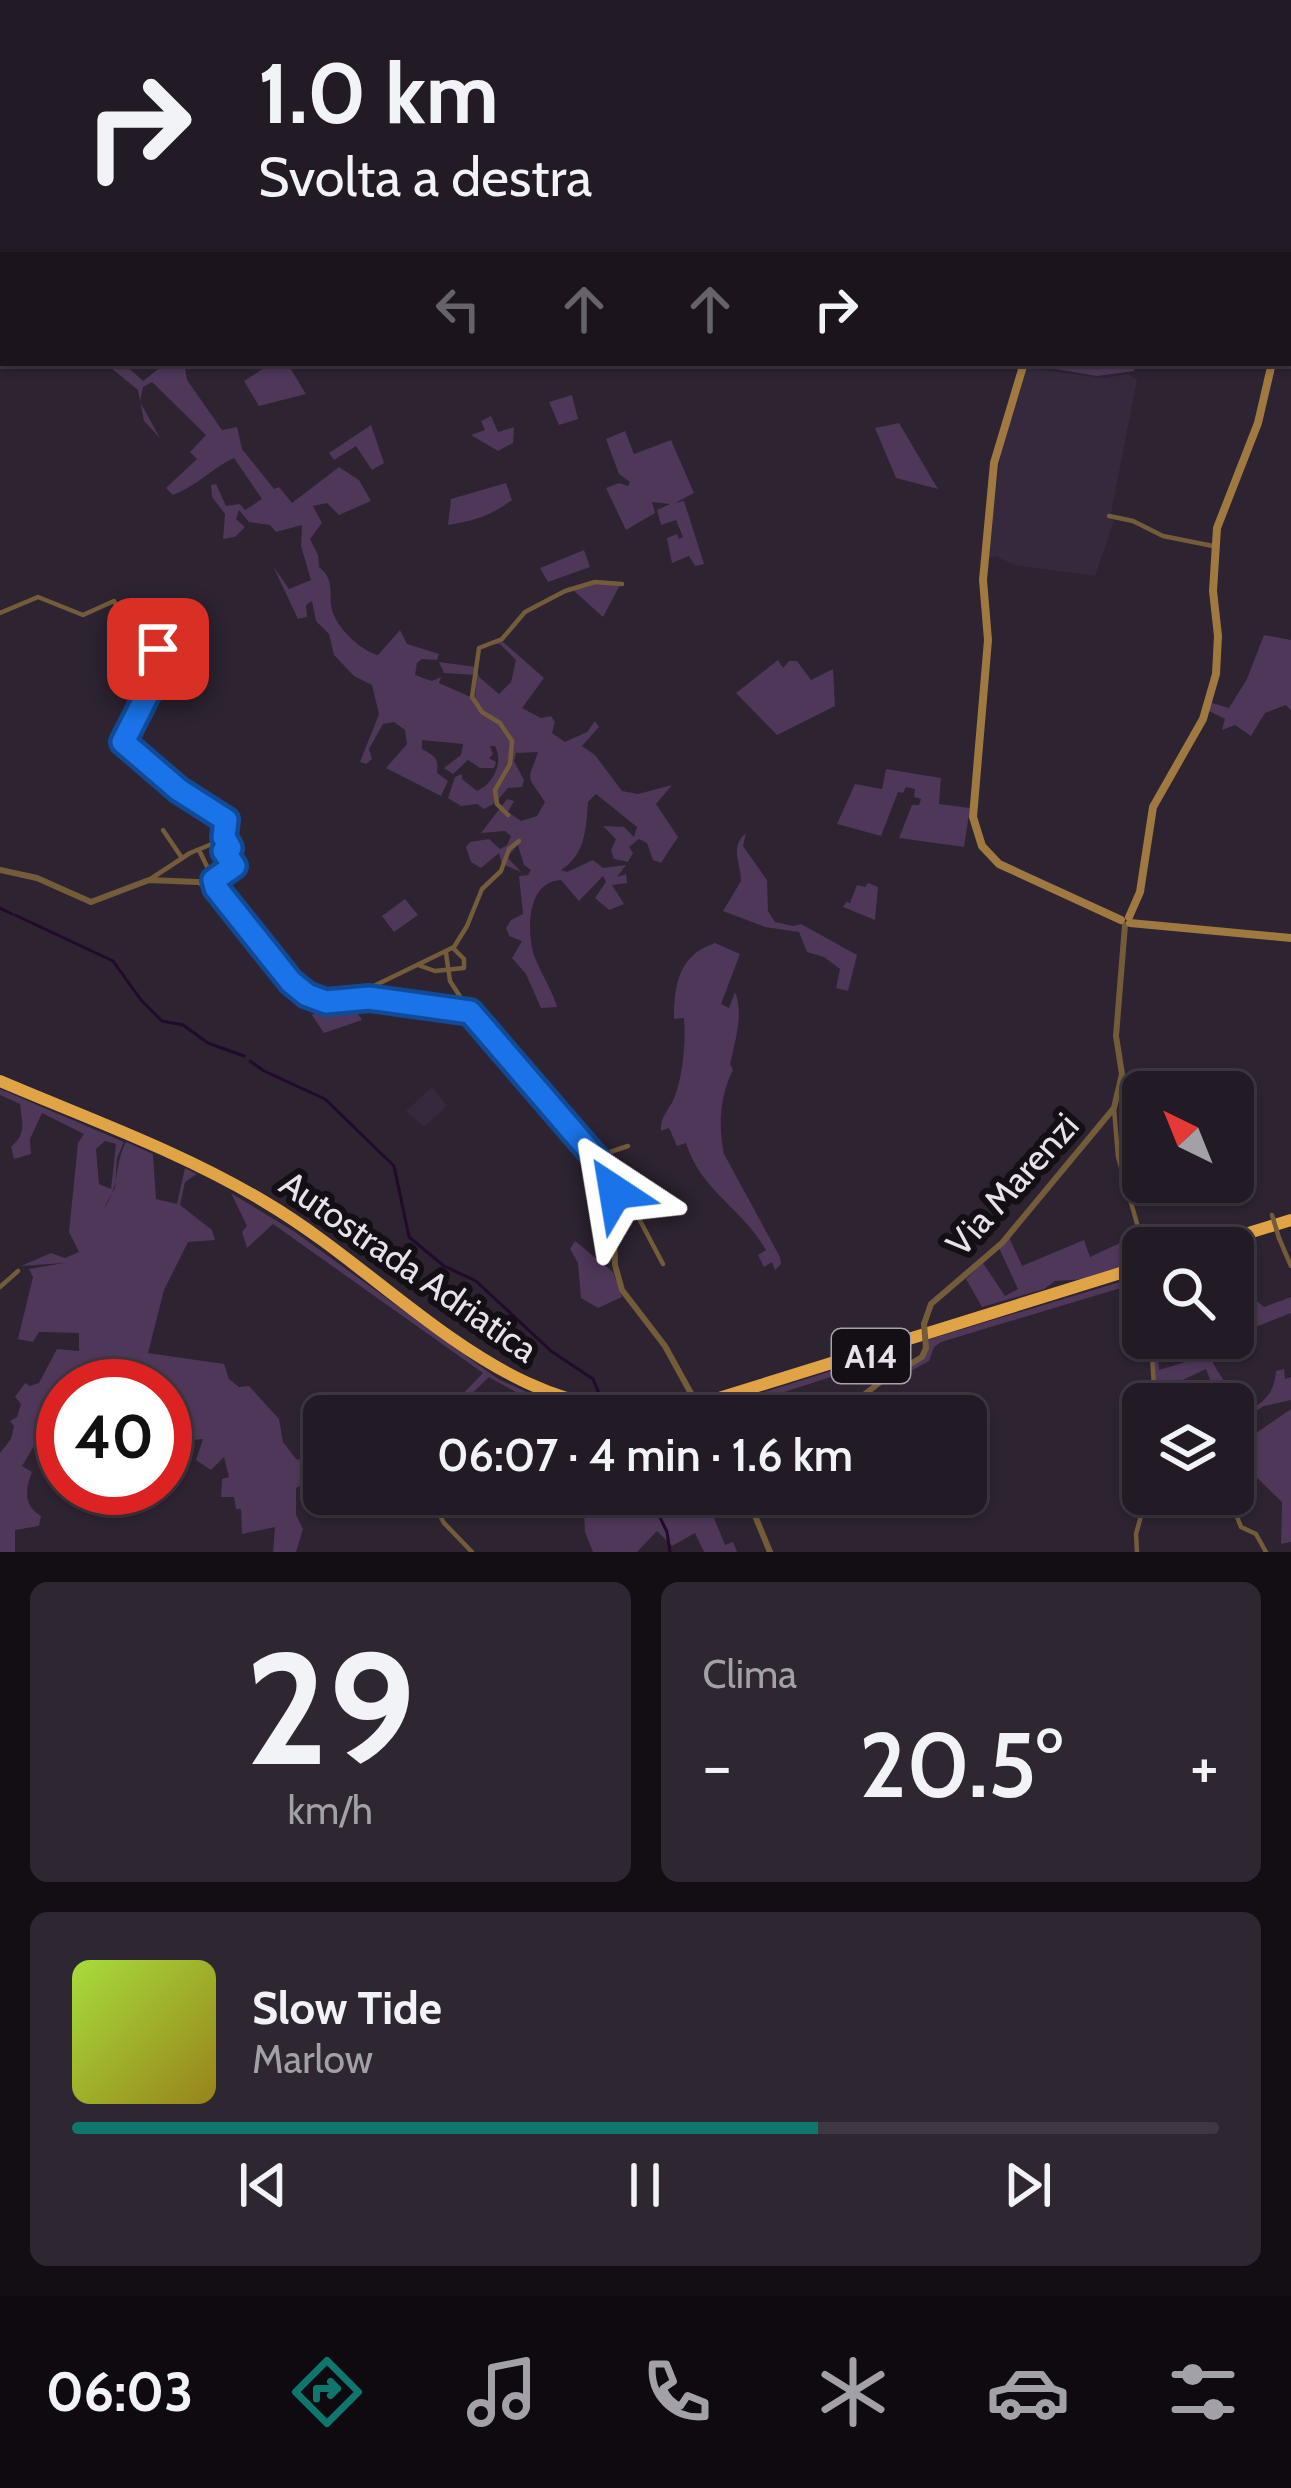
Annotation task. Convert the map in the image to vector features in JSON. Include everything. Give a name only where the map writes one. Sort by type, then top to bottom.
[{"type":"highway","name":"Autostrada Adriatica","points":[[0,1083],[196,1167],[301,1224],[492,1368],[545,1395]]},
{"type":"highway","points":[[1254,1233],[1291,1222]]},
{"type":"highway","name":"Autostrada Adriatica","points":[[729,1395],[1122,1275]]},
{"type":"main road","points":[[1023,366],[994,463],[985,554],[987,666],[973,803],[977,837],[999,864],[1126,921],[1291,938]]},
{"type":"main road","points":[[1126,921],[1140,892],[1153,807],[1203,718],[1216,674],[1214,547],[1220,512],[1258,423],[1271,366]]},
{"type":"street","points":[[1109,516],[1133,521],[1162,536],[1214,547]]},
{"type":"street","points":[[508,815],[497,804],[495,790],[510,764],[512,741],[472,697],[476,652],[502,639],[520,616],[542,602],[595,582],[622,584]]},
{"type":"street","points":[[0,613],[31,598],[83,615],[113,601],[125,621],[151,634],[158,649],[154,675],[123,742],[179,790],[226,820],[224,837],[230,848],[224,851],[234,866],[215,884]]},
{"type":"street","points":[[163,830],[182,858]]},
{"type":"street","points":[[0,870],[37,878],[86,902],[97,901],[148,880],[224,837]]},
{"type":"street","points":[[342,1002],[453,948],[482,889],[501,871],[509,849],[519,841]]},
{"type":"street","points":[[199,850],[215,884],[297,988],[318,1000],[369,998],[470,1012]]},
{"type":"street","points":[[148,880],[215,884]]},
{"type":"street","name":"Via Marenzi","points":[[864,1395],[922,1358],[924,1324],[932,1304],[1003,1243],[1114,1108],[1122,1074],[1116,1036],[1126,921]]},
{"type":"street","points":[[418,965],[431,970],[465,967],[453,948]]},
{"type":"street","points":[[446,953],[446,969],[470,1012],[608,1173],[615,1192],[615,1265],[622,1290],[665,1346],[692,1395]]},
{"type":"street","points":[[1114,1108],[1118,1157],[1138,1227]]},
{"type":"street","points":[[595,1157],[628,1146]]},
{"type":"street","points":[[615,1192],[636,1213],[663,1264]]},
{"type":"street","points":[[1272,1215],[1291,1266]]},
{"type":"street","points":[[0,1287],[18,1271]]},
{"type":"street","points":[[440,1515],[472,1552]]},
{"type":"street","points":[[755,1515],[770,1552]]},
{"type":"street","points":[[1137,1552],[1141,1515]]},
{"type":"street","points":[[1236,1515],[1266,1552]]},
{"type":"shaded area","points":[[109,366],[126,366],[143,381],[162,366],[185,366],[187,380],[222,430],[237,427],[242,449],[274,489],[279,487],[292,503],[339,467],[359,480],[371,501],[339,515],[327,503],[313,506],[322,523],[310,539],[330,583],[333,613],[359,645],[378,655],[400,630],[407,644],[439,654],[437,660],[417,663],[415,675],[432,681],[441,677],[439,683],[475,699],[477,675],[444,673],[439,662],[476,667],[479,677],[499,694],[511,682],[516,660],[500,644],[485,645],[502,641],[544,678],[522,708],[541,718],[551,716],[555,722],[552,733],[565,742],[587,732],[595,721],[599,727],[582,746],[595,755],[622,791],[638,794],[672,785],[656,804],[678,837],[661,863],[653,860],[647,843],[639,839],[629,847],[633,853],[628,862],[614,859],[611,850],[616,839],[603,826],[624,827],[634,837],[637,827],[596,794],[588,802],[580,849],[561,870],[567,872],[593,860],[603,868],[626,865],[617,877],[626,874],[627,883],[612,885],[624,904],[609,910],[595,898],[606,882],[603,876],[579,901],[561,880],[538,894],[531,912],[531,942],[557,1007],[541,1008],[526,974],[512,958],[522,941],[509,936],[506,928],[523,914],[519,876],[531,870],[524,865],[518,845],[507,857],[521,872],[502,864],[499,853],[481,868],[471,862],[466,847],[489,839],[500,849],[507,845],[511,836],[505,831],[481,833],[507,799],[514,801],[508,812],[521,821],[537,816],[545,802],[530,778],[538,752],[516,753],[522,787],[508,788],[484,809],[477,804],[461,806],[448,798],[455,777],[462,774],[477,791],[488,783],[497,766],[495,746],[490,746],[493,754],[489,758],[496,762],[494,768],[480,768],[468,760],[453,774],[444,768],[461,755],[463,744],[422,740],[422,749],[436,760],[437,773],[448,781],[441,796],[386,768],[407,744],[405,730],[394,722],[383,724],[369,749],[372,759],[360,762],[379,714],[372,685],[354,676],[334,655],[329,634],[316,621],[312,601],[306,605],[307,617],[298,619],[273,566],[289,589],[311,580],[301,546],[302,525],[276,532],[270,525],[249,522],[239,510],[236,519],[245,527],[235,537],[223,539],[225,514],[212,497],[211,485],[216,484],[226,506],[240,504],[245,510],[262,499],[234,458],[173,495],[166,488],[197,459],[190,452],[206,435],[152,382],[143,387],[140,401],[138,390]]},
{"type":"shaded area","points":[[267,366],[289,366],[306,394],[259,406],[244,381]]},
{"type":"shaded area","points":[[1038,366],[1135,366],[1134,371],[1097,376]]},
{"type":"shaded area","points":[[1027,368],[1103,378],[1128,374],[1137,380],[1110,519],[1114,521],[1095,576],[1015,565],[995,556],[988,559],[1001,450]]},
{"type":"shaded area","points":[[572,395],[578,419],[559,425],[549,402]]},
{"type":"shaded area","points":[[140,403],[160,438],[144,421]]},
{"type":"shaded area","points":[[491,416],[498,432],[514,427],[513,443],[498,451],[471,435],[485,430],[481,421]]},
{"type":"shaded area","points":[[899,423],[938,489],[896,478],[875,428]]},
{"type":"shaded area","points":[[371,425],[384,463],[372,470],[356,446],[334,460],[329,453]]},
{"type":"shaded area","points":[[625,431],[634,454],[671,440],[694,493],[675,503],[684,501],[704,564],[695,566],[689,556],[672,563],[667,538],[683,537],[676,520],[661,525],[657,510],[670,504],[652,502],[655,513],[626,530],[606,488],[630,482],[619,474],[606,439]]},
{"type":"shaded area","points":[[506,483],[512,500],[482,517],[448,525],[451,499]]},
{"type":"shaded area","points":[[584,550],[590,567],[548,582],[540,568]]},
{"type":"shaded area","points":[[599,582],[620,585],[603,617],[572,589]]},
{"type":"shaded area","points":[[1264,635],[1291,640],[1291,711],[1286,705],[1265,713],[1251,736],[1235,725],[1222,730],[1225,719],[1207,710],[1209,702],[1229,708],[1247,679]]},
{"type":"shaded area","points":[[778,660],[783,668],[797,661],[811,680],[833,669],[835,706],[777,735],[736,693]]},
{"type":"shaded area","points":[[886,769],[941,778],[939,804],[970,808],[964,847],[899,838],[912,805],[919,805],[921,799],[914,797],[915,789],[906,787],[898,792],[881,836],[837,824],[855,784],[882,789]]},
{"type":"shaded area","points":[[746,833],[743,846],[767,880],[768,911],[775,922],[801,924],[857,955],[848,991],[836,988],[840,969],[807,952],[799,932],[765,927],[723,911],[741,881],[737,850]]},
{"type":"shaded area","points":[[857,885],[878,887],[875,920],[843,907],[850,903]]},
{"type":"shaded area","points":[[405,899],[418,915],[394,932],[382,916]]},
{"type":"shaded area","points":[[715,943],[740,954],[721,1004],[729,1008],[735,992],[739,1018],[730,1064],[733,1070],[721,1111],[724,1154],[780,1257],[775,1270],[772,1262],[764,1267],[758,1255],[766,1250],[701,1174],[686,1143],[677,1146],[669,1128],[661,1131],[678,1087],[683,1057],[684,1018],[674,1019],[677,983],[693,955]]},
{"type":"shaded area","points":[[350,1001],[362,1020],[324,1033],[312,1015]]},
{"type":"shaded area","points":[[432,1087],[447,1106],[424,1127],[406,1111]]},
{"type":"shaded area","points":[[0,1089],[124,1142],[115,1181],[126,1142],[153,1154],[156,1199],[177,1204],[185,1168],[197,1174],[185,1182],[180,1205],[212,1230],[215,1240],[188,1242],[164,1290],[148,1353],[189,1359],[52,1359],[57,1349],[79,1351],[79,1333],[39,1332],[33,1342],[18,1339],[33,1277],[29,1269],[64,1263],[21,1266],[51,1253],[65,1258],[79,1252],[69,1232],[78,1143],[84,1134],[42,1113],[30,1139],[31,1154],[14,1159],[11,1147],[22,1128],[20,1104],[0,1095]],"holes":[[[105,1141],[116,1144],[111,1189],[99,1184],[96,1149]]]},
{"type":"shaded area","points":[[231,1193],[295,1232],[498,1379],[533,1395],[521,1395],[489,1377],[470,1395],[462,1395],[483,1373],[273,1224],[247,1248],[242,1232],[247,1226]]},
{"type":"shaded area","points":[[1009,1237],[1022,1266],[1084,1240],[1090,1257],[1122,1242],[1122,1268],[1088,1279],[1055,1281],[1044,1289],[982,1307],[966,1279],[983,1263],[1005,1296],[1018,1289],[999,1248]]},
{"type":"shaded area","points":[[575,1241],[613,1272],[622,1297],[598,1308],[581,1298],[578,1263],[570,1249]]},
{"type":"shaded area","points":[[1122,1281],[1122,1288],[941,1342],[929,1361],[909,1372],[921,1360],[927,1340]]},
{"type":"shaded area","points":[[1291,1297],[1291,1313],[1254,1328],[1254,1302],[1264,1307]]},
{"type":"shaded area","points":[[879,1356],[775,1395],[754,1395]]},
{"type":"shaded area","points":[[192,1359],[224,1364],[229,1379],[239,1387],[249,1386],[279,1419],[283,1442],[296,1459],[303,1460],[296,1515],[303,1529],[296,1552],[273,1552],[275,1527],[242,1534],[241,1509],[236,1509],[234,1497],[221,1497],[222,1479],[229,1477],[224,1457],[211,1470],[196,1460],[203,1439],[192,1440]]},
{"type":"shaded area","points":[[1153,1359],[1158,1359],[1159,1370],[1211,1359],[1225,1383],[1211,1383],[1206,1369],[1176,1383],[1154,1383]]},
{"type":"shaded area","points":[[1284,1369],[1285,1379],[1291,1377],[1291,1400],[1254,1412],[1273,1387],[1276,1371]]},
{"type":"shaded area","points":[[25,1383],[36,1384],[36,1443],[22,1466],[32,1472],[27,1497],[41,1516],[39,1526],[15,1530],[15,1552],[0,1552],[0,1453],[11,1439],[14,1426],[10,1421],[17,1417],[21,1404],[15,1397]]},
{"type":"shaded area","points":[[1291,1409],[1291,1542],[1281,1544],[1282,1502],[1254,1475],[1254,1430],[1256,1433]]},
{"type":"shaded area","points":[[584,1515],[712,1515],[725,1545],[733,1542],[737,1552],[704,1552],[695,1533],[672,1546],[657,1531],[637,1552],[593,1552]]},
{"type":"waterway","points":[[0,908],[12,914]]},
{"type":"waterway","points":[[15,915],[113,961],[162,1021],[183,1025],[208,1043],[244,1056]]},
{"type":"waterway","points":[[250,1061],[325,1099],[394,1166],[409,1237],[444,1266],[476,1281],[551,1351],[593,1379],[600,1395]]},
{"type":"waterway","points":[[659,1515],[670,1552]]},
{"type":"route","points":[[158,649],[148,693],[123,742],[179,790],[226,820],[224,837],[230,848],[224,851],[234,866],[214,880],[216,888],[291,982],[326,1002],[369,998],[470,1012],[600,1163],[615,1192]]}]
